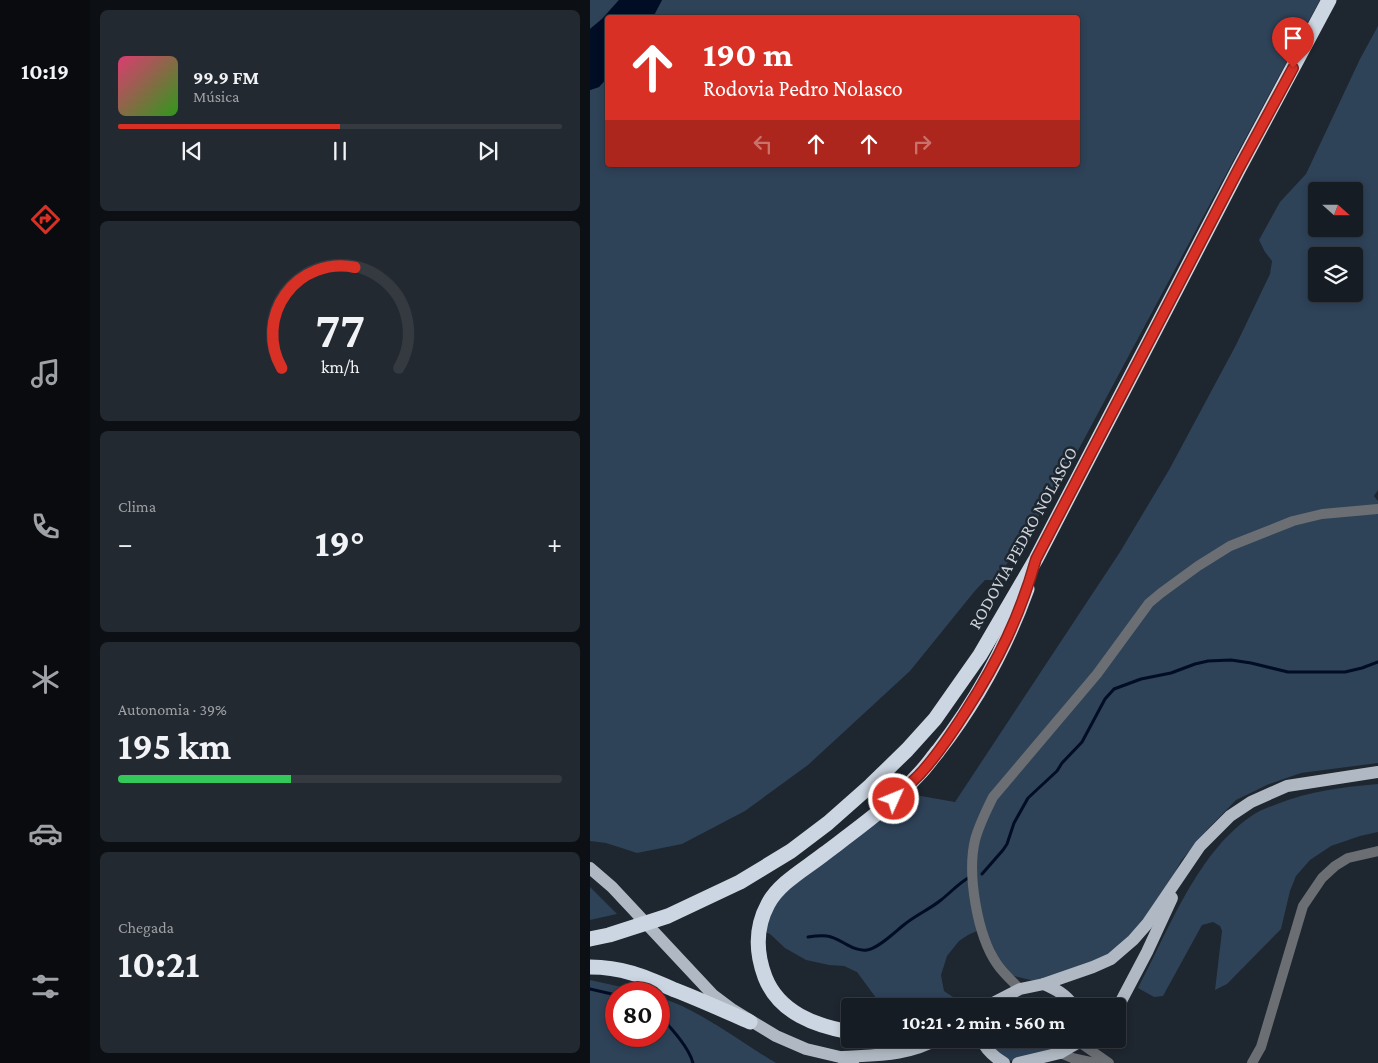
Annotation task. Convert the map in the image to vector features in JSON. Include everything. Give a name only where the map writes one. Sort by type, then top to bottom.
[{"type":"highway","name":"RODOVIA PEDRO NOLASCO","points":[[590,939],[609,935],[668,916],[740,882],[791,850],[828,823],[871,785],[907,750],[935,718],[980,655],[1036,559],[1329,0]]},
{"type":"highway","points":[[841,1030],[804,1019],[791,1011],[779,1000],[768,985],[758,951],[758,935],[768,903],[782,886],[881,811],[920,774],[954,731],[1002,650],[1027,590],[1036,559]]},
{"type":"highway","points":[[590,966],[630,972],[750,1022]]},
{"type":"main road","points":[[1003,998],[1020,989],[1044,984],[1093,968],[1111,959],[1134,940],[1147,924],[1200,846],[1230,816],[1250,802],[1287,786],[1378,772]]},
{"type":"main road","points":[[590,868],[612,887],[713,995],[750,1022],[776,1036],[806,1049],[840,1057],[853,1063]]},
{"type":"main road","points":[[1123,998],[1147,952],[1185,869]]},
{"type":"main road","points":[[1044,984],[1063,993],[1067,998]]},
{"type":"main road","points":[[840,1057],[890,1054],[915,1048]]},
{"type":"main road","points":[[986,1048],[1004,1063]]},
{"type":"main road","points":[[1018,1063],[1060,1053],[1068,1048]]},
{"type":"street","points":[[1020,989],[996,963],[988,947],[981,929],[974,885],[973,852],[983,818],[993,797],[1096,674],[1149,604],[1161,593],[1230,546],[1293,521],[1322,514],[1378,509]]},
{"type":"street","points":[[1252,1063],[1261,1047],[1303,906],[1322,878],[1335,866],[1348,858],[1378,851]]},
{"type":"street","points":[[1090,1048],[1109,1063]]},
{"type":"street","points":[[1060,1053],[1072,1058],[1095,1063]]},
{"type":"shaded area","points":[[590,0],[619,0],[602,19],[590,29]]},
{"type":"shaded area","points":[[619,0],[662,0],[654,15],[606,15]]},
{"type":"shaded area","points":[[662,0],[1320,0],[1059,486],[1002,571],[992,580],[985,580],[910,671],[808,765],[745,811],[682,844],[637,853],[606,843],[590,841],[590,90],[599,87],[605,80],[605,167],[1080,167],[1080,15],[654,15]]},
{"type":"shaded area","points":[[605,16],[605,80],[599,87],[590,90],[590,29]]},
{"type":"shaded area","points":[[1378,26],[1378,490],[1374,496],[1378,501],[1378,763],[1301,773],[1269,784],[1236,800],[1181,861],[1154,913],[1109,957],[1043,983],[1014,976],[1005,971],[998,963],[994,948],[988,937],[977,931],[959,941],[947,956],[941,975],[944,991],[953,998],[876,998],[857,972],[844,966],[806,960],[785,948],[770,934],[757,929],[784,887],[904,793],[955,802],[1120,552],[1169,470],[1236,345],[1270,274],[1272,261],[1259,240],[1280,202],[1306,174],[1360,59]]},
{"type":"shaded area","points":[[1378,784],[1378,832],[1331,846],[1310,860],[1296,876],[1290,891],[1281,929],[1227,984],[1215,990],[1222,931],[1220,926],[1213,922],[1202,925],[1163,996],[1154,997],[1138,988],[1187,892],[1201,869],[1217,847],[1236,828],[1258,812],[1289,800],[1327,790]]},
{"type":"shaded area","points":[[590,887],[617,914],[590,920]]},
{"type":"shaded area","points":[[590,980],[605,983],[605,1047],[670,1047],[670,1001],[704,1018],[776,1063],[590,1063]]},
{"type":"shaded area","points":[[989,1048],[1064,1048],[1063,1050],[999,1063]]},
{"type":"waterway","points":[[982,874],[1007,844],[1014,823],[1028,798],[1057,771],[1082,742],[1105,699],[1114,689],[1141,679],[1171,673],[1208,661],[1231,660],[1288,672],[1345,672],[1378,662]]},
{"type":"waterway","points":[[808,937],[827,936],[856,949],[871,949],[937,903],[968,878]]},
{"type":"waterway","points":[[590,989],[605,992]]},
{"type":"waterway","points":[[670,1027],[683,1044],[693,1063]]},
{"type":"route","points":[[894,799],[920,774],[954,731],[1002,650],[1027,590],[1036,559],[1293,68]]}]
